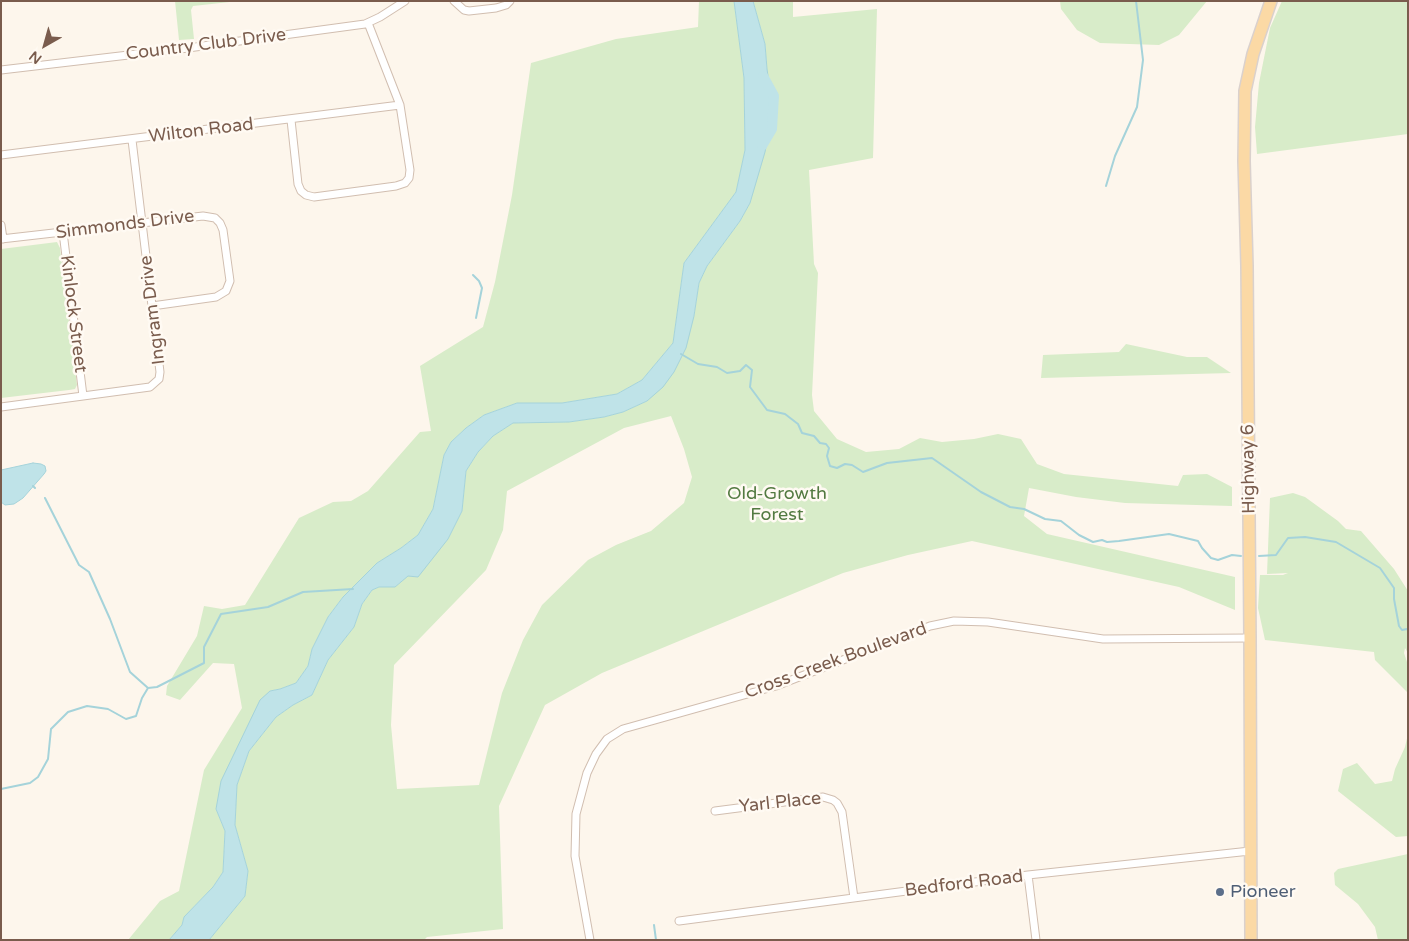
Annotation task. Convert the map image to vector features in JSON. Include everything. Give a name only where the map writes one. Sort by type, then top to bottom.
[{"type":"main road","name":"Highway 6","points":[[1251,940],[1247,266],[1244,161],[1246,91],[1253,54],[1271,1]]},
{"type":"street","name":"Country Club Drive","points":[[1,70],[188,48],[368,23],[405,1]]},
{"type":"street","points":[[454,1],[464,10],[469,11],[494,8],[506,5],[510,1]]},
{"type":"street","points":[[291,120],[298,184],[303,194],[314,197],[390,187],[405,183],[410,175],[400,105],[368,23]]},
{"type":"street","name":"Wilton Road","points":[[1,155],[400,105]]},
{"type":"street","name":"Ingram Drive","points":[[1,407],[150,387],[157,381],[160,372],[132,140]]},
{"type":"street","name":"Simmonds Drive","points":[[2,239],[203,216],[216,218],[222,228],[230,282],[228,288],[224,293],[216,297],[152,306]]},
{"type":"street","points":[[1,225],[2,239]]},
{"type":"street","name":"Kinlock Street","points":[[63,232],[83,396]]},
{"type":"street","name":"Cross Creek Boulevard","points":[[590,940],[575,856],[576,814],[587,773],[596,754],[607,740],[622,729],[776,686],[930,626],[954,621],[988,622],[1103,639],[1250,638]]},
{"type":"street","name":"Yarl Place","points":[[714,811],[823,797],[833,800],[842,812],[854,898]]},
{"type":"street","name":"Bedford Road","points":[[679,921],[1028,875],[1250,851]]},
{"type":"street","points":[[1028,875],[1036,940]]},
{"type":"green space","points":[[175,1],[239,1],[193,6],[191,10],[194,39],[179,40]]},
{"type":"green space","points":[[699,1],[734,1],[744,78],[745,150],[736,192],[684,263],[673,343],[642,380],[617,394],[562,403],[517,403],[484,415],[451,442],[444,455],[433,509],[418,535],[377,563],[343,597],[328,617],[312,649],[308,666],[296,683],[270,691],[216,809],[225,831],[223,872],[213,887],[184,917],[182,925],[169,940],[128,940],[160,901],[179,891],[204,770],[242,708],[234,664],[213,663],[180,700],[166,695],[167,686],[197,636],[204,606],[222,609],[245,605],[299,518],[333,502],[351,501],[368,491],[420,432],[431,431],[420,366],[483,327],[495,282],[512,195],[531,63],[616,39],[698,27]]},
{"type":"green space","name":"Old-Growth Forest","points":[[753,1],[793,1],[793,17],[877,9],[873,158],[809,170],[814,264],[818,273],[812,395],[814,411],[837,439],[866,452],[899,449],[920,438],[942,442],[974,439],[998,434],[1021,439],[1037,464],[1064,474],[1178,486],[1183,475],[1207,474],[1232,487],[1232,506],[1125,503],[1076,497],[1029,488],[1024,516],[1047,534],[1235,577],[1235,610],[1179,587],[972,541],[908,555],[843,573],[602,673],[545,705],[499,806],[503,929],[427,937],[424,940],[209,940],[245,896],[248,871],[235,825],[237,785],[249,751],[276,717],[312,695],[328,660],[354,627],[362,604],[372,590],[379,587],[395,587],[448,539],[462,511],[466,471],[478,452],[493,436],[513,423],[569,422],[604,417],[623,412],[647,401],[694,316],[699,283],[707,266],[740,221],[750,203],[767,69],[765,44]],"holes":[[[671,416],[684,449],[692,477],[684,503],[651,531],[616,545],[588,560],[542,605],[523,640],[502,693],[479,785],[397,789],[391,725],[394,665],[486,570],[503,530],[507,491],[624,428]]]},
{"type":"green space","points":[[1060,1],[1207,1],[1179,35],[1159,45],[1100,43],[1077,30],[1061,9]]},
{"type":"green space","points":[[1282,1],[1408,1],[1408,134],[1257,154],[1255,127],[1259,83],[1270,28]]},
{"type":"green space","points":[[57,242],[60,248],[77,385],[75,389],[1,398],[1,249]]},
{"type":"green space","points":[[1126,344],[1187,357],[1207,357],[1231,373],[1041,378],[1043,355],[1119,352]]},
{"type":"green space","points":[[1293,493],[1305,497],[1346,529],[1361,531],[1394,569],[1408,591],[1408,653],[1405,648],[1404,653],[1408,665],[1408,693],[1375,660],[1374,652],[1265,640],[1258,608],[1260,575],[1283,575],[1288,573],[1267,574],[1270,498]]},
{"type":"green space","points":[[1408,734],[1408,836],[1396,837],[1338,791],[1343,769],[1357,763],[1375,784],[1392,781]]},
{"type":"green space","points":[[1408,854],[1408,940],[1378,940],[1375,927],[1358,904],[1335,885],[1334,873],[1338,869]]},
{"type":"water","points":[[734,1],[753,1],[765,44],[773,110],[765,152],[750,203],[740,221],[707,266],[699,283],[694,316],[686,348],[674,372],[663,387],[647,401],[623,412],[569,422],[513,423],[493,436],[478,452],[466,471],[462,511],[448,539],[418,577],[408,576],[395,587],[379,587],[372,590],[362,604],[354,627],[328,660],[312,695],[276,717],[249,751],[237,785],[235,825],[248,871],[245,896],[209,940],[169,940],[182,925],[184,917],[213,887],[223,872],[225,831],[216,809],[221,781],[260,700],[270,691],[296,683],[308,666],[312,649],[328,617],[343,597],[377,563],[418,535],[433,509],[444,455],[451,442],[484,415],[517,403],[562,403],[617,394],[642,380],[673,343],[684,263],[736,192],[745,150],[744,78]]},
{"type":"water","points":[[33,463],[45,466],[46,471],[23,498],[14,504],[5,505],[1,502],[1,470]]},
{"type":"waterway","points":[[1106,186],[1115,156],[1137,107],[1143,60],[1136,1]]},
{"type":"waterway","points":[[762,146],[772,129],[774,96],[763,76]]},
{"type":"waterway","points":[[473,275],[479,281],[482,288],[476,318]]},
{"type":"waterway","points":[[681,354],[698,364],[717,367],[727,373],[740,371],[746,365],[752,370],[750,387],[767,410],[785,414],[798,424],[802,433],[814,436],[820,443],[826,444],[829,448],[827,456],[830,466],[837,468],[845,464],[852,465],[863,472],[887,463],[932,458],[981,492],[1010,507],[1024,509],[1045,519],[1061,521],[1079,535],[1093,542],[1102,540],[1107,542],[1119,541],[1169,534],[1198,541],[1211,558],[1218,560],[1232,555],[1241,556]]},
{"type":"waterway","points":[[45,498],[79,565],[89,572],[110,619],[130,672],[148,688]]},
{"type":"waterway","points":[[1259,556],[1276,555],[1288,538],[1305,537],[1336,542],[1380,568],[1394,588],[1399,626],[1402,630],[1408,630]]},
{"type":"waterway","points":[[1,789],[30,783],[38,777],[48,759],[51,729],[68,712],[87,706],[108,709],[126,719],[136,716],[142,698],[148,688],[157,687],[204,663],[204,647],[221,614],[268,607],[303,592],[353,589]]},
{"type":"waterway","points":[[654,925],[656,940]]},
{"type":"place","name":"Pioneer","points":[[1220,892]]}]
